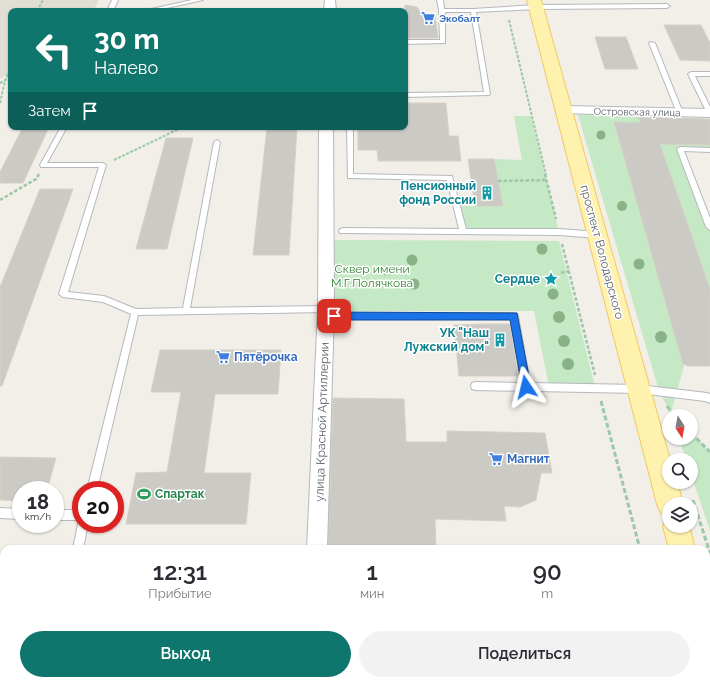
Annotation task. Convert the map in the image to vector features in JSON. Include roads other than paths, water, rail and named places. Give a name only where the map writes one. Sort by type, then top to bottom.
[{"type":"main road","name":"проспект Володарского","points":[[535,4],[639,389],[680,497]]},
{"type":"main road","points":[[678,533],[681,545]]},
{"type":"street","name":"Островская улица","points":[[564,110],[710,113]]},
{"type":"street","name":"улица Красной Артиллерии","points":[[317,545],[330,313],[326,130]]},
{"type":"lane","points":[[160,8],[200,0]]},
{"type":"lane","points":[[408,42],[443,42],[442,10],[440,0]]},
{"type":"lane","points":[[442,10],[473,11],[506,9],[535,4],[666,6]]},
{"type":"lane","points":[[408,96],[488,94],[473,11]]},
{"type":"lane","points":[[652,43],[680,113]]},
{"type":"lane","points":[[710,74],[691,74],[710,113]]},
{"type":"lane","points":[[62,130],[43,165],[103,165],[63,294],[104,299],[135,312],[186,311],[514,316],[526,387]]},
{"type":"lane","points":[[350,130],[350,176],[450,178],[463,232]]},
{"type":"lane","points":[[186,311],[217,142]]},
{"type":"lane","points":[[710,150],[680,149],[710,227]]},
{"type":"lane","points":[[343,231],[559,232],[598,235]]},
{"type":"lane","points":[[94,481],[135,312]]},
{"type":"lane","points":[[475,386],[639,389],[707,397],[710,400]]},
{"type":"lane","points":[[0,513],[12,514]]},
{"type":"lane","points":[[79,545],[82,533]]},
{"type":"place","name":"Экобалт","points":[[428,18]]},
{"type":"place","name":"Пенсионный фонд России","points":[[487,193]]},
{"type":"place","name":"Сердце","points":[[551,279]]},
{"type":"place","name":"УК \"Наш Лужский дом\"","points":[[500,340]]},
{"type":"place","name":"Пятёрочка","points":[[223,357]]},
{"type":"place","name":"Магнит","points":[[496,459]]},
{"type":"place","name":"Спартак","points":[[144,494]]},
{"type":"park label","name":"Сквер имени М.Г.Полячкова","points":[[372,276]]}]
